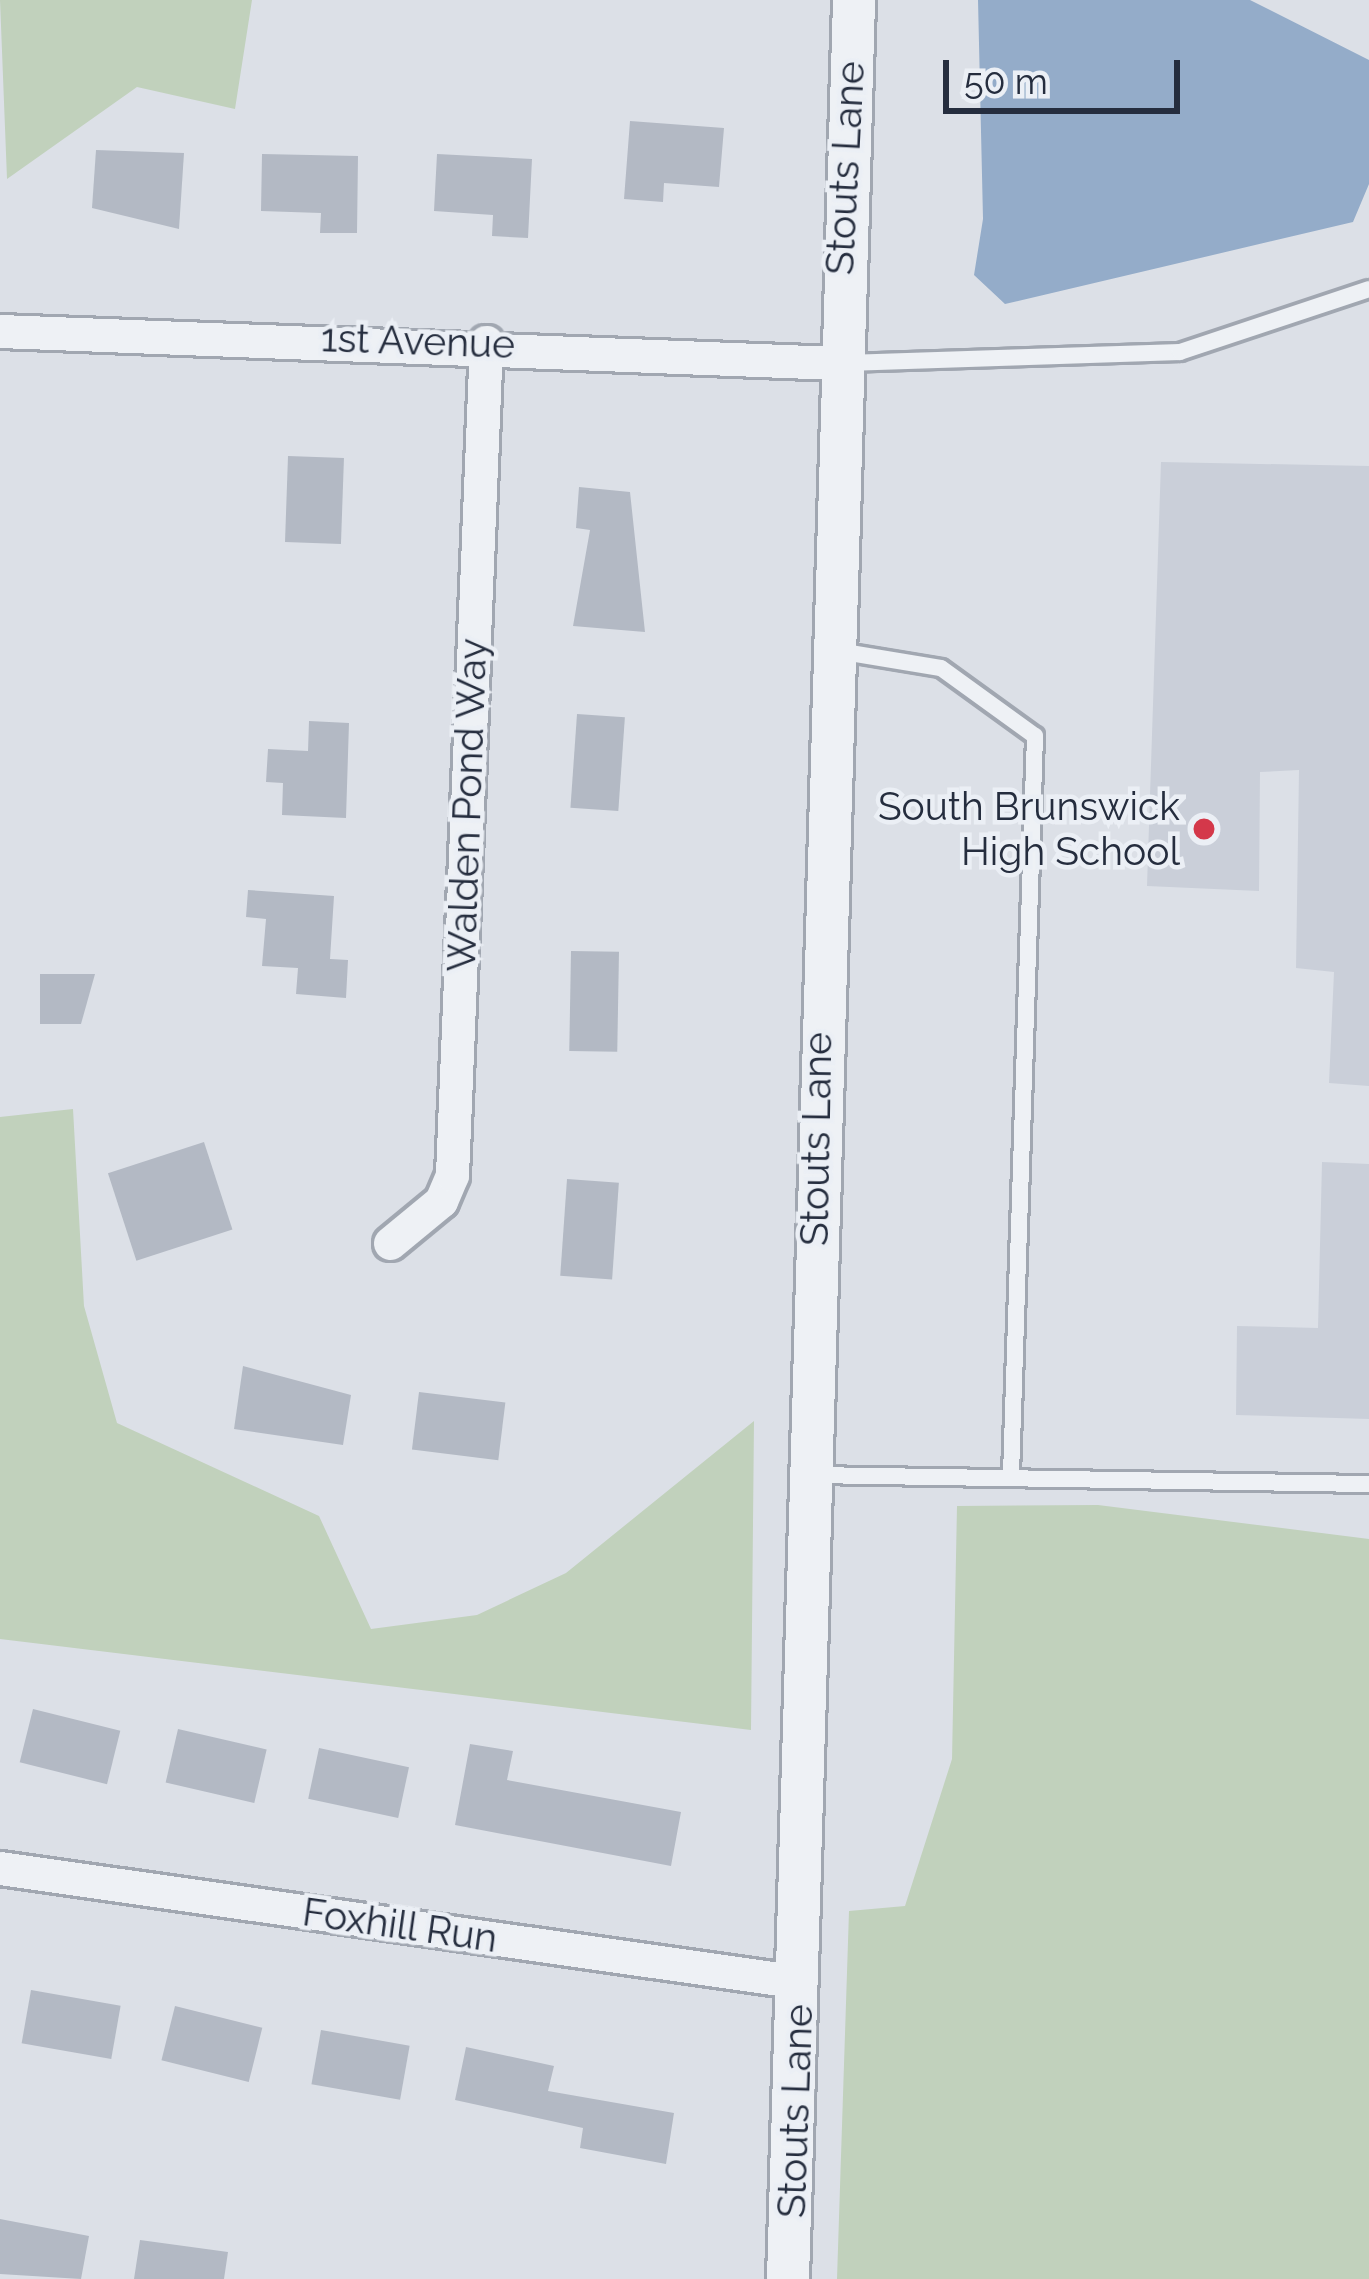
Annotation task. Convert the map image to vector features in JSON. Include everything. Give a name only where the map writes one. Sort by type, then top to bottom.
[{"type":"street","name":"Stouts Lane","points":[[788,2279],[800,1982],[836,363],[854,0]]},
{"type":"street","name":"1st Avenue","points":[[0,331],[486,342],[836,363]]},
{"type":"street","name":"Walden Pond Way","points":[[390,1243],[441,1201],[452,1175],[486,342]]},
{"type":"street","name":"Foxhill Run","points":[[0,1868],[800,1982]]},
{"type":"lane","points":[[836,363],[1180,352],[1369,289]]},
{"type":"lane","points":[[829,650],[941,668],[1035,736],[1011,1474]]},
{"type":"lane","points":[[808,1475],[1011,1474],[1369,1484]]},
{"type":"shaded area","name":"South Brunswick High School","points":[[1161,462],[1369,466],[1369,1086],[1329,1083],[1334,972],[1296,968],[1299,770],[1260,772],[1259,891],[1147,886]]},
{"type":"shaded area","points":[[1322,1162],[1369,1164],[1369,1419],[1236,1415],[1237,1326],[1318,1328]]},
{"type":"green space","points":[[0,0],[252,0],[235,109],[137,87],[7,179]]},
{"type":"green space","points":[[73,1109],[84,1306],[117,1423],[319,1516],[371,1629],[477,1615],[566,1573],[754,1421],[751,1730],[0,1639],[0,1117]]},
{"type":"green space","points":[[1098,1505],[1369,1539],[1369,2279],[837,2279],[849,1911],[905,1906],[952,1759],[957,1506]]},
{"type":"water","points":[[978,0],[1250,0],[1369,60],[1369,184],[1353,222],[1005,304],[974,275],[983,219]]},
{"type":"building","points":[[630,121],[724,128],[719,187],[664,183],[663,202],[624,199]]},
{"type":"building","points":[[96,150],[184,153],[179,229],[92,208]]},
{"type":"building","points":[[262,154],[358,156],[357,233],[320,233],[321,213],[261,211]]},
{"type":"building","points":[[437,154],[532,159],[528,238],[492,236],[493,215],[434,211]]},
{"type":"building","points":[[288,456],[344,458],[341,544],[285,542]]},
{"type":"building","points":[[579,487],[630,492],[645,632],[573,626],[590,530],[576,528]]},
{"type":"building","points":[[577,714],[625,717],[618,811],[570,808]]},
{"type":"building","points":[[309,721],[349,723],[346,818],[282,815],[283,783],[266,782],[268,749],[308,751]]},
{"type":"building","points":[[248,890],[334,896],[330,959],[348,960],[346,998],[296,994],[298,968],[262,966],[266,919],[246,917]]},
{"type":"building","points":[[571,951],[619,952],[617,1052],[569,1051]]},
{"type":"building","points":[[40,974],[95,974],[81,1024],[40,1024]]},
{"type":"building","points":[[204,1142],[232,1229],[136,1261],[108,1173]]},
{"type":"building","points":[[567,1179],[619,1183],[612,1279],[560,1276]]},
{"type":"building","points":[[243,1366],[351,1395],[343,1445],[234,1429]]},
{"type":"building","points":[[419,1392],[505,1403],[498,1460],[412,1450]]},
{"type":"building","points":[[33,1709],[120,1731],[107,1784],[20,1762]]},
{"type":"building","points":[[178,1729],[267,1749],[254,1803],[166,1783]]},
{"type":"building","points":[[470,1744],[513,1751],[507,1780],[681,1812],[671,1866],[455,1825]]},
{"type":"building","points":[[319,1748],[409,1767],[398,1818],[308,1799]]},
{"type":"building","points":[[31,1990],[121,2006],[111,2059],[22,2043]]},
{"type":"building","points":[[175,2006],[262,2028],[249,2082],[161,2060]]},
{"type":"building","points":[[321,2030],[410,2046],[400,2100],[311,2084]]},
{"type":"building","points":[[466,2047],[554,2066],[548,2091],[674,2113],[666,2164],[580,2148],[583,2128],[455,2100]]},
{"type":"building","points":[[0,2219],[89,2236],[81,2279],[0,2274]]},
{"type":"building","points":[[140,2240],[228,2252],[224,2279],[134,2279]]},
{"type":"place","name":"South Brunswick High School","points":[[1204,829]]}]
